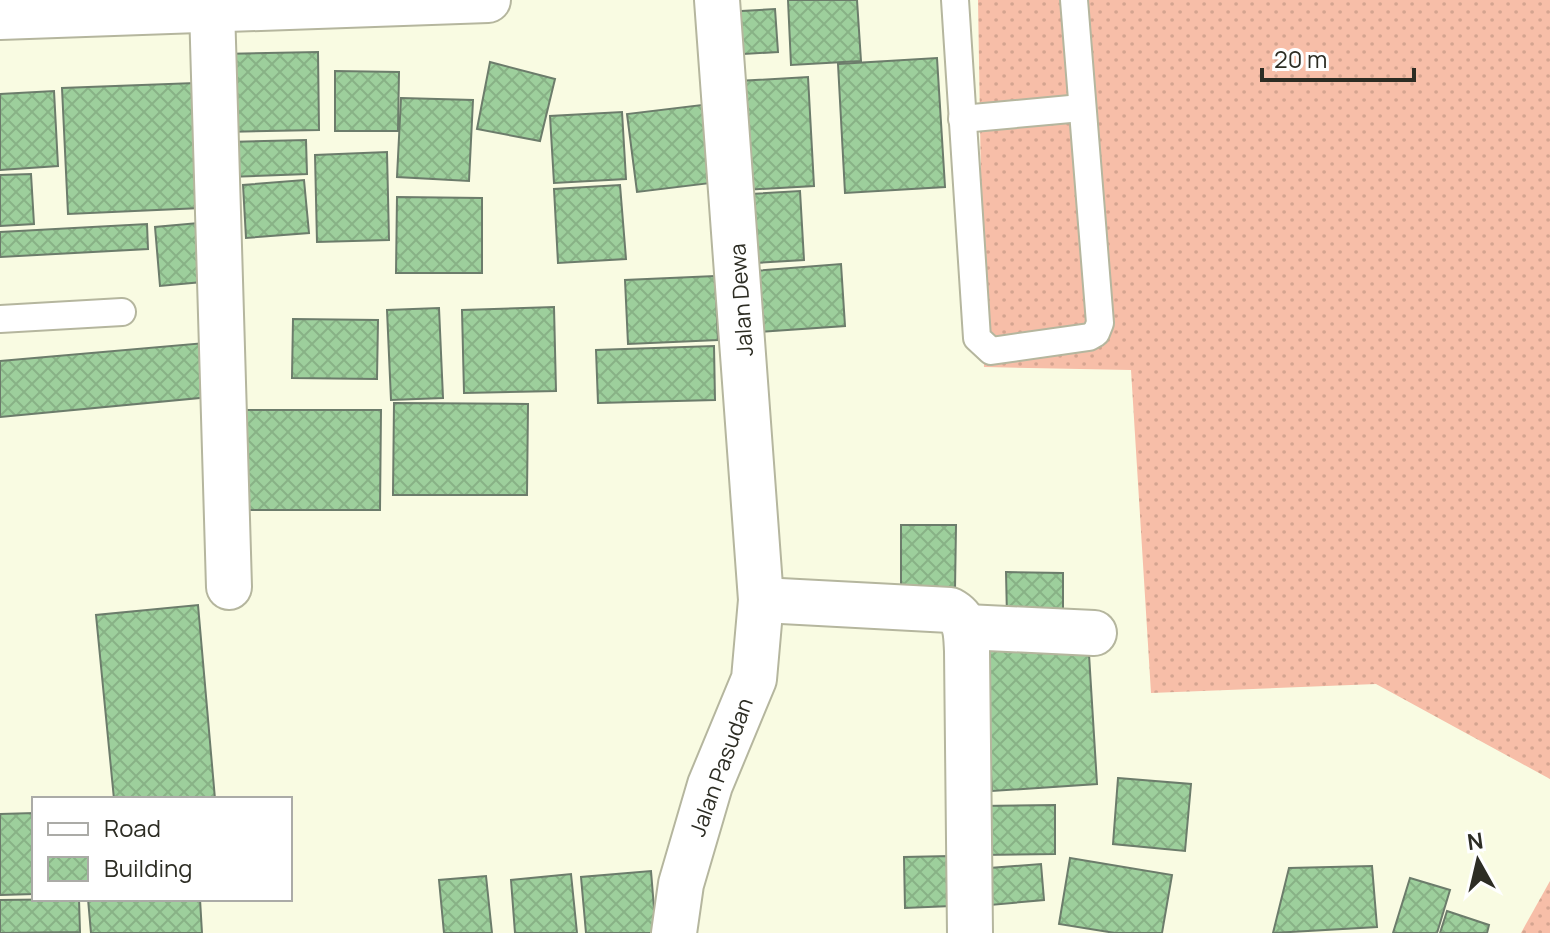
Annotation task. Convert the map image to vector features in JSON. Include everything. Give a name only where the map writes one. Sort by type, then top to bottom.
[{"type":"street","points":[[0,17],[317,3],[488,0]]},
{"type":"street","name":"Jalan Dewa","points":[[717,0],[761,600]]},
{"type":"street","points":[[212,8],[229,587]]},
{"type":"street","points":[[761,600],[950,610],[959,615],[966,627],[970,933]]},
{"type":"street","name":"Jalan Pasudan","points":[[674,933],[681,884],[710,785],[754,679],[761,600]]},
{"type":"street","points":[[966,627],[1094,633]]},
{"type":"lane","points":[[955,0],[977,338],[991,351],[1049,345],[1096,333],[1100,323],[1074,0]]},
{"type":"lane","points":[[962,119],[1081,108]]},
{"type":"lane","points":[[0,319],[122,312]]},
{"type":"shaded area","points":[[978,0],[1550,0],[1550,779],[1376,684],[1151,693],[1131,370],[984,367]]},
{"type":"shaded area","points":[[1550,881],[1550,933],[1521,933]]},
{"type":"building","points":[[788,0],[857,0],[861,61],[791,65]]},
{"type":"building","points":[[775,9],[778,52],[727,55],[724,12]]},
{"type":"building","points":[[318,52],[319,130],[222,132],[221,54]]},
{"type":"building","points":[[937,58],[945,187],[845,193],[838,64]]},
{"type":"building","points":[[490,62],[555,79],[540,141],[477,129]]},
{"type":"building","points":[[335,71],[399,72],[398,131],[335,131]]},
{"type":"building","points":[[808,77],[814,186],[744,190],[738,81]]},
{"type":"building","points":[[195,83],[201,208],[68,214],[62,88]]},
{"type":"building","points":[[54,91],[58,166],[0,170],[0,94]]},
{"type":"building","points":[[401,98],[473,100],[469,181],[397,177]]},
{"type":"building","points":[[710,104],[719,182],[637,192],[627,114]]},
{"type":"building","points":[[622,112],[626,179],[554,183],[550,116]]},
{"type":"building","points":[[306,140],[307,174],[228,177],[227,142]]},
{"type":"building","points":[[387,152],[389,240],[317,242],[315,155]]},
{"type":"building","points":[[31,174],[34,224],[0,226],[0,175]]},
{"type":"building","points":[[304,180],[309,233],[246,238],[243,185]]},
{"type":"building","points":[[620,185],[626,259],[558,263],[554,189]]},
{"type":"building","points":[[800,191],[804,260],[739,264],[734,195]]},
{"type":"building","points":[[397,197],[482,198],[482,273],[396,273]]},
{"type":"building","points":[[198,223],[202,282],[160,286],[155,227]]},
{"type":"building","points":[[147,224],[148,249],[0,257],[0,232]]},
{"type":"building","points":[[841,264],[845,326],[745,333],[741,272]]},
{"type":"building","points":[[715,276],[718,340],[628,344],[625,280]]},
{"type":"building","points":[[554,307],[556,391],[464,393],[462,310]]},
{"type":"building","points":[[439,308],[443,398],[391,400],[387,310]]},
{"type":"building","points":[[293,319],[378,320],[377,379],[292,378]]},
{"type":"building","points":[[205,343],[210,397],[0,417],[0,361]]},
{"type":"building","points":[[714,346],[715,400],[598,403],[596,350]]},
{"type":"building","points":[[394,403],[528,404],[527,495],[393,495]]},
{"type":"building","points":[[236,410],[381,410],[380,510],[235,510]]},
{"type":"building","points":[[901,525],[956,525],[955,589],[901,589]]},
{"type":"building","points":[[1006,572],[1063,573],[1063,616],[1007,617]]},
{"type":"building","points":[[198,605],[215,797],[114,797],[96,615]]},
{"type":"building","points":[[1088,638],[1097,784],[992,791],[983,645]]},
{"type":"building","points":[[1118,778],[1191,784],[1185,851],[1113,844]]},
{"type":"building","points":[[1055,805],[1055,854],[979,855],[979,806]]},
{"type":"building","points":[[32,813],[32,894],[0,895],[0,814]]},
{"type":"building","points":[[950,856],[951,906],[905,908],[904,857]]},
{"type":"building","points":[[1070,858],[1172,875],[1162,933],[1115,933],[1059,924]]},
{"type":"building","points":[[1041,864],[1044,900],[979,906],[977,869]]},
{"type":"building","points":[[1372,866],[1377,927],[1273,933],[1289,868]]},
{"type":"building","points":[[651,871],[656,933],[586,933],[581,877]]},
{"type":"building","points":[[571,874],[577,933],[515,933],[511,880]]},
{"type":"building","points":[[486,876],[492,933],[444,933],[439,880]]},
{"type":"building","points":[[1410,878],[1450,890],[1437,933],[1393,933]]},
{"type":"building","points":[[0,900],[79,901],[80,932],[0,933]]},
{"type":"building","points":[[88,901],[200,901],[202,933],[91,933]]},
{"type":"building","points":[[1447,911],[1489,925],[1487,933],[1440,933]]}]
